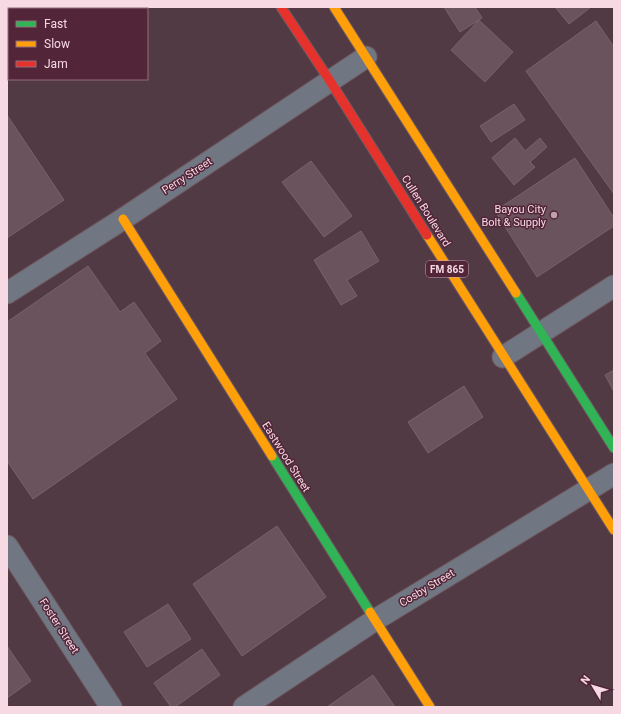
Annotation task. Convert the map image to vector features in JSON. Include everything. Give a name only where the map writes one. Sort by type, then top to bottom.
[{"type":"main road","name":"Cullen Boulevard","points":[[281,7],[330,81],[503,357],[614,530]]},
{"type":"main road","points":[[334,7],[540,334],[614,448]]},
{"type":"main road","name":"Eastwood Street","points":[[123,218],[430,707]]},
{"type":"street","name":"Perry Street","points":[[7,293],[366,57]]},
{"type":"street","points":[[503,357],[614,286]]},
{"type":"street","name":"Cosby Street","points":[[244,707],[375,620],[614,474]]},
{"type":"street","name":"Foster Street","points":[[7,546],[111,707]]},
{"type":"building","points":[[444,7],[475,7],[482,18],[460,32]]},
{"type":"building","points":[[555,7],[591,7],[569,24]]},
{"type":"building","points":[[479,20],[513,52],[485,82],[451,50]]},
{"type":"building","points":[[596,21],[614,47],[614,194],[526,71]]},
{"type":"building","points":[[514,104],[525,120],[491,142],[480,126]]},
{"type":"building","points":[[7,115],[64,200],[7,238]]},
{"type":"building","points":[[515,138],[525,151],[540,138],[547,147],[530,162],[535,167],[514,185],[492,158]]},
{"type":"building","name":"Bayou City Bolt & Supply","points":[[575,158],[614,218],[614,226],[537,277],[495,211]]},
{"type":"building","points":[[311,161],[352,216],[324,237],[282,182]]},
{"type":"building","points":[[361,231],[379,261],[347,280],[357,296],[341,305],[314,260]]},
{"type":"building","points":[[88,266],[120,312],[134,302],[161,341],[145,353],[177,399],[33,499],[7,461],[7,322]]},
{"type":"building","points":[[614,370],[614,392],[605,375]]},
{"type":"building","points":[[464,386],[483,417],[428,453],[408,422]]},
{"type":"building","points":[[277,526],[326,597],[242,656],[193,584]]},
{"type":"building","points":[[168,604],[191,639],[147,667],[124,632]]},
{"type":"building","points":[[7,646],[31,681],[7,698]]},
{"type":"building","points":[[202,649],[220,675],[175,707],[171,707],[154,683]]},
{"type":"building","points":[[373,675],[395,707],[327,707]]},
{"type":"traffic: fast","points":[[516,293],[614,448]]},
{"type":"traffic: fast","points":[[272,456],[370,612]]},
{"type":"traffic: slow","points":[[334,7],[516,293]]},
{"type":"traffic: slow","points":[[123,219],[272,456]]},
{"type":"traffic: slow","points":[[427,235],[614,530]]},
{"type":"traffic: slow","points":[[370,612],[430,707]]},
{"type":"traffic: jam","points":[[281,7],[330,81],[427,235]]},
{"type":"place","name":"Bayou City Bolt & Supply","points":[[554,215]]}]
